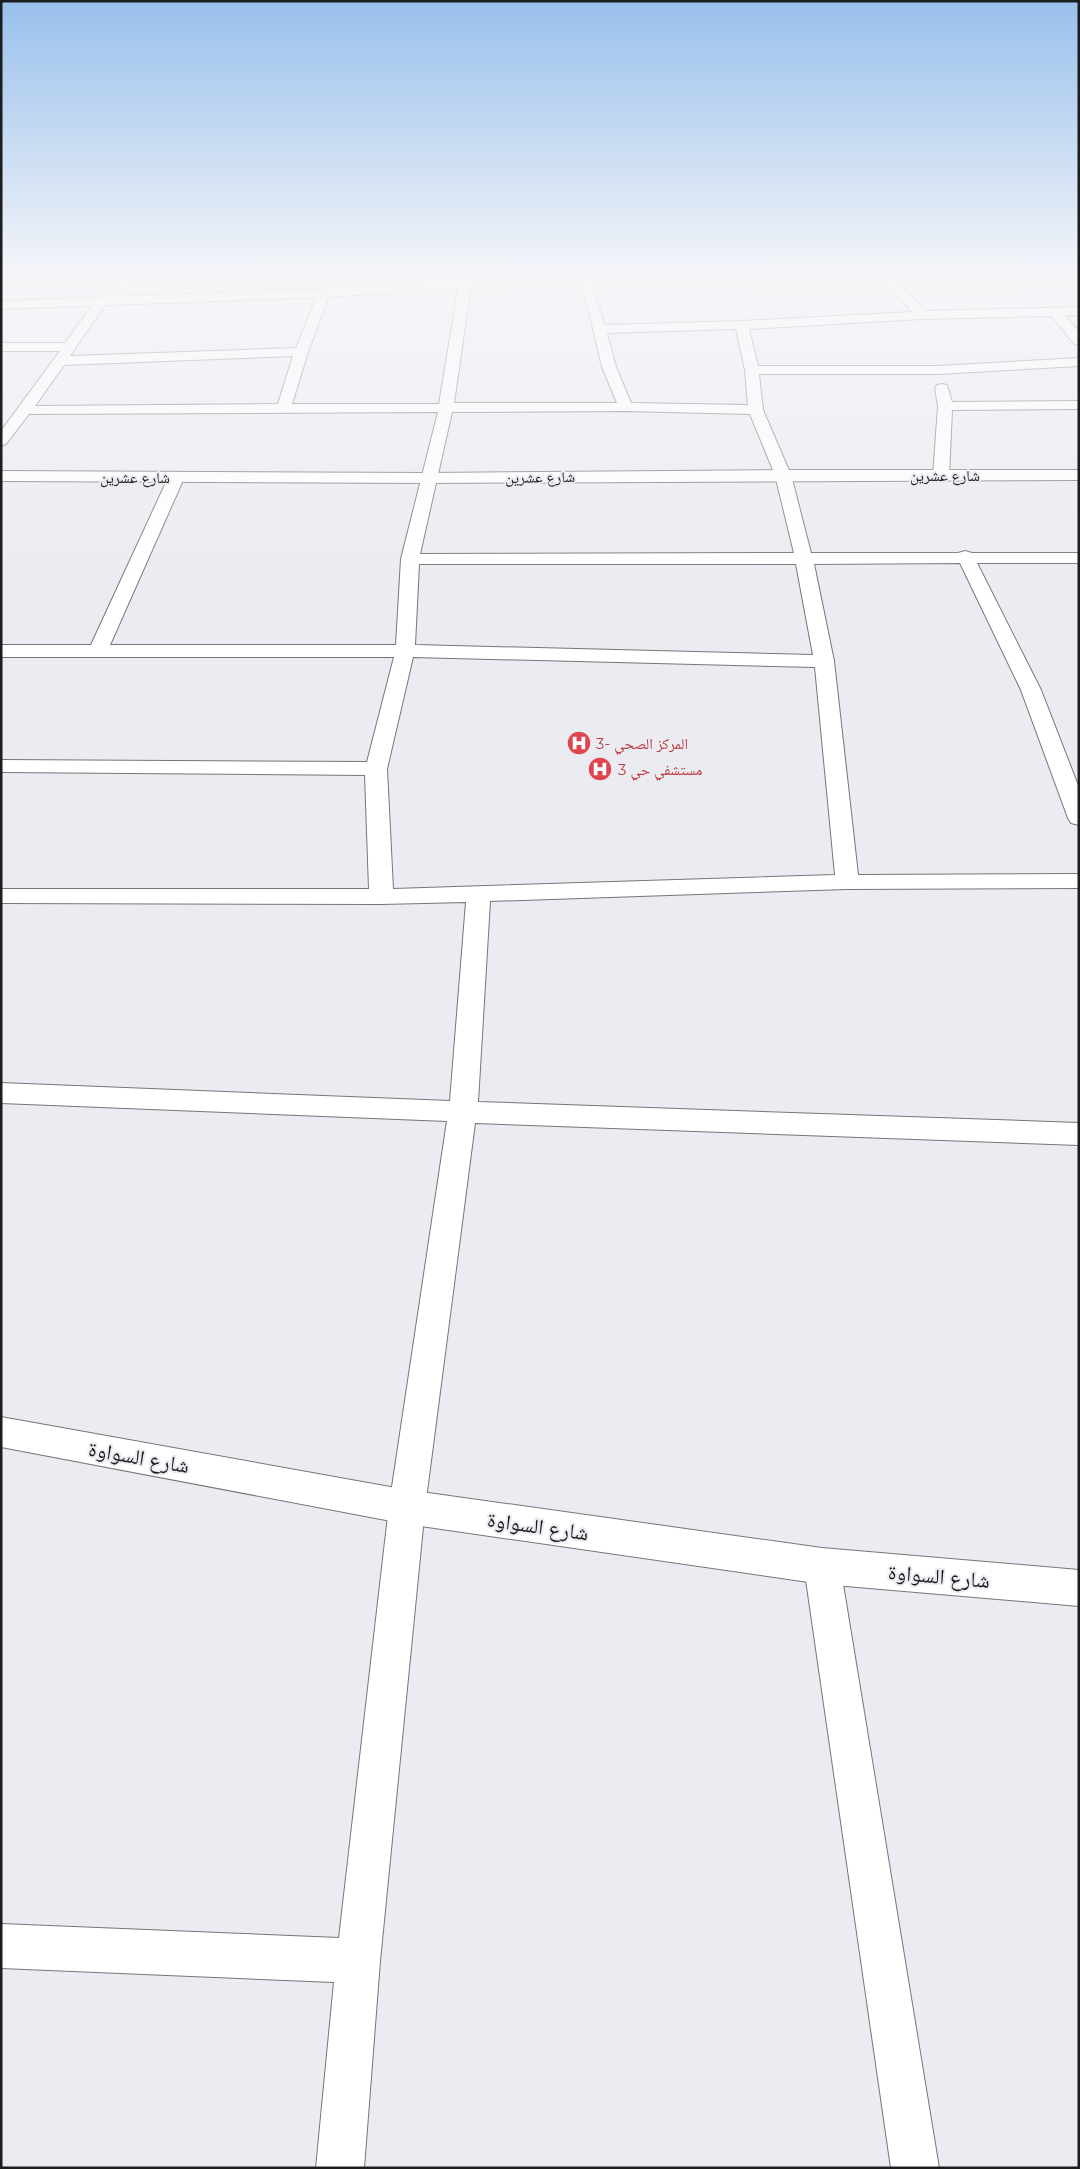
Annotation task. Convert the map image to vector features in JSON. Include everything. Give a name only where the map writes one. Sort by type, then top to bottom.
[{"type":"street","points":[[1,441],[46,379]]},
{"type":"street","points":[[284,408],[293,379]]},
{"type":"street","points":[[382,897],[376,769],[405,651],[410,559],[446,408],[450,379]]},
{"type":"street","points":[[614,379],[626,407]]},
{"type":"street","points":[[753,379],[756,410],[783,475],[804,558],[824,661],[847,882]]},
{"type":"street","points":[[941,379],[945,406],[941,476]]},
{"type":"street","points":[[945,406],[1079,405]]},
{"type":"street","points":[[25,410],[626,407],[756,410]]},
{"type":"street","name":"شارع عشرين","points":[[1,476],[428,478],[1079,475]]},
{"type":"street","points":[[98,650],[176,478]]},
{"type":"street","points":[[410,559],[965,556],[1079,558]]},
{"type":"street","points":[[965,556],[1031,690],[1079,818]]},
{"type":"street","points":[[1,651],[405,651],[824,661]]},
{"type":"street","points":[[1,766],[376,769]]},
{"type":"street","points":[[1,896],[382,897],[847,882],[1079,881]]},
{"type":"street","points":[[340,2168],[358,1961],[407,1507],[463,1110],[479,893]]},
{"type":"street","points":[[1,1093],[463,1110],[789,1125],[1079,1134]]},
{"type":"street","name":"شارع السواوة","points":[[1,1432],[407,1507],[822,1566],[1079,1588]]},
{"type":"street","points":[[822,1566],[916,2168]]},
{"type":"street","points":[[1,1946],[358,1961]]},
{"type":"place","name":"المركز الصحي -3","points":[[579,743]]},
{"type":"place","name":"مستشفي حي 3","points":[[600,769]]}]
